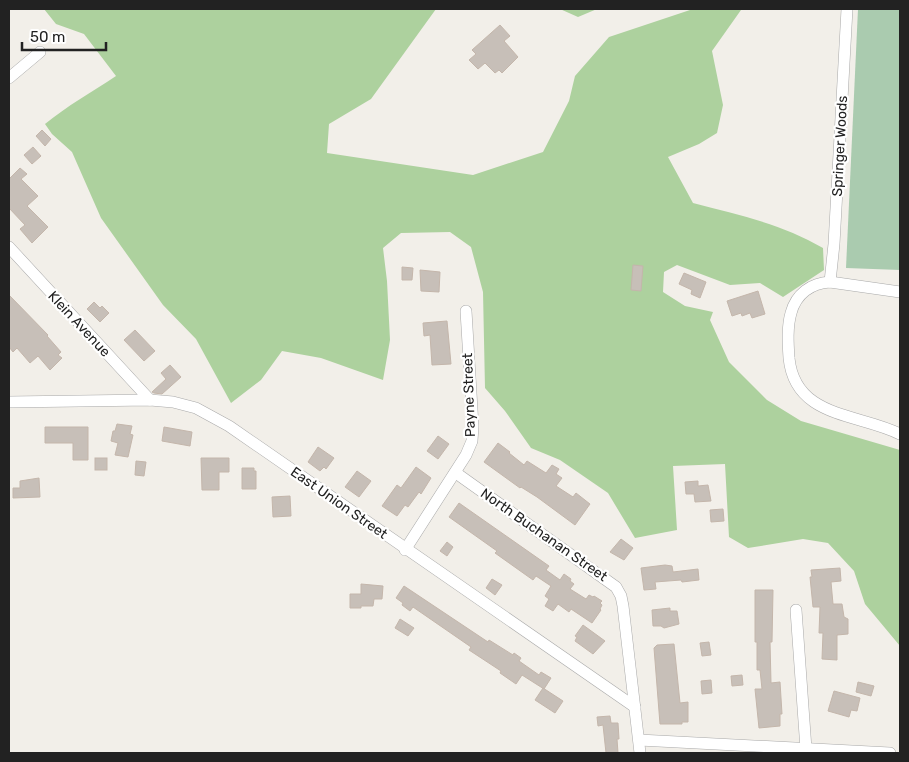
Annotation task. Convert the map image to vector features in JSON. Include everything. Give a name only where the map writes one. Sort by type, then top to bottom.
[{"type":"street","name":"Springer Woods","points":[[830,282],[834,244],[846,9]]},
{"type":"street","points":[[9,78],[40,52]]},
{"type":"street","name":"Klein Avenue","points":[[9,247],[150,400]]},
{"type":"street","points":[[900,292],[830,282],[820,283],[803,293],[793,305],[788,345],[794,379],[804,395],[822,408],[888,428],[900,434]]},
{"type":"street","name":"Payne Street","points":[[405,550],[466,456],[473,434],[466,311]]},
{"type":"street","name":"East Union Street","points":[[9,402],[150,400],[185,404],[215,418],[635,707]]},
{"type":"street","name":"North Buchanan Street","points":[[456,473],[616,587],[621,596],[623,606],[640,753]]},
{"type":"street","points":[[796,610],[806,749]]},
{"type":"street","points":[[639,740],[806,749],[823,752],[890,753]]},
{"type":"green space","points":[[44,9],[436,9],[371,99],[329,124],[327,153],[473,175],[543,152],[569,101],[575,76],[609,37],[693,9],[741,10],[712,51],[723,105],[717,133],[699,144],[668,157],[693,203],[776,226],[808,240],[823,248],[824,270],[783,297],[760,283],[730,285],[677,265],[664,272],[663,292],[685,306],[713,312],[710,320],[729,362],[767,400],[801,421],[900,450],[900,646],[865,604],[854,571],[828,543],[803,539],[748,548],[729,537],[725,464],[673,466],[677,530],[635,538],[608,493],[560,460],[531,448],[505,411],[485,388],[483,292],[471,247],[450,232],[401,233],[383,248],[390,340],[383,380],[321,358],[282,351],[261,380],[231,403],[196,339],[163,305],[101,218],[72,152],[52,134],[45,124],[116,76],[84,34],[56,24]]},
{"type":"green space","points":[[560,9],[597,9],[578,17]]},
{"type":"green space","points":[[858,9],[900,9],[900,270],[846,268]]},
{"type":"building","points":[[500,25],[510,36],[504,41],[518,57],[502,73],[499,70],[495,73],[485,63],[478,69],[469,60],[476,54],[472,50]]},
{"type":"building","points":[[42,130],[51,139],[45,146],[36,136]]},
{"type":"building","points":[[33,147],[41,156],[32,164],[24,155]]},
{"type":"building","points":[[20,168],[27,174],[21,179],[38,196],[27,206],[48,227],[32,243],[20,229],[25,225],[9,208],[9,179]]},
{"type":"building","points":[[633,265],[643,266],[641,291],[631,290]]},
{"type":"building","points":[[402,267],[413,268],[412,280],[402,280]]},
{"type":"building","points":[[420,270],[440,272],[439,292],[421,291]]},
{"type":"building","points":[[684,273],[706,282],[700,298],[691,294],[692,290],[679,284]]},
{"type":"building","points":[[758,291],[765,314],[752,318],[750,313],[742,316],[741,313],[732,316],[727,301]]},
{"type":"building","points":[[9,295],[48,335],[61,352],[58,355],[62,358],[50,370],[38,356],[30,363],[17,348],[13,352],[9,347]]},
{"type":"building","points":[[94,302],[100,308],[102,306],[109,313],[100,322],[87,309]]},
{"type":"building","points":[[447,321],[451,364],[432,365],[430,335],[424,336],[423,323]]},
{"type":"building","points":[[135,330],[155,351],[144,361],[124,340]]},
{"type":"building","points":[[170,365],[181,377],[162,394],[152,392],[166,379],[161,373]]},
{"type":"building","points":[[117,424],[132,426],[130,434],[133,435],[128,457],[115,455],[118,443],[111,441]]},
{"type":"building","points":[[45,427],[88,427],[88,460],[73,460],[73,443],[45,443]]},
{"type":"building","points":[[164,427],[192,432],[190,446],[162,441]]},
{"type":"building","points":[[438,436],[449,444],[438,459],[427,451]]},
{"type":"building","points":[[498,443],[524,465],[527,461],[546,473],[552,465],[559,469],[556,474],[562,478],[556,486],[573,497],[576,493],[590,504],[575,525],[484,462]]},
{"type":"building","points":[[318,447],[334,458],[326,469],[324,467],[320,471],[308,462]]},
{"type":"building","points":[[95,458],[107,458],[107,470],[95,470]]},
{"type":"building","points":[[201,458],[229,458],[229,472],[219,472],[219,490],[202,490]]},
{"type":"building","points":[[136,461],[146,462],[144,476],[135,475]]},
{"type":"building","points":[[416,467],[431,478],[421,494],[419,492],[408,507],[405,505],[397,516],[382,506],[397,485],[401,488]]},
{"type":"building","points":[[242,468],[254,468],[254,471],[256,471],[256,489],[242,489]]},
{"type":"building","points":[[357,471],[371,481],[359,497],[345,487]]},
{"type":"building","points":[[39,478],[40,497],[13,498],[13,488],[20,488],[20,481]]},
{"type":"building","points":[[698,481],[698,486],[708,485],[711,501],[695,502],[694,494],[686,494],[685,482]]},
{"type":"building","points":[[290,496],[291,516],[273,517],[272,497]]},
{"type":"building","points":[[459,503],[549,566],[546,570],[560,580],[564,574],[571,579],[570,581],[574,584],[570,589],[586,599],[589,595],[602,601],[600,603],[602,605],[601,610],[592,623],[571,609],[569,612],[558,604],[553,611],[545,606],[549,599],[545,596],[551,586],[536,576],[533,580],[495,553],[497,551],[449,517]]},
{"type":"building","points":[[723,509],[724,521],[711,522],[710,510]]},
{"type":"building","points":[[621,539],[633,548],[624,560],[610,552]]},
{"type":"building","points":[[447,542],[453,547],[447,556],[440,551]]},
{"type":"building","points":[[672,566],[673,572],[698,569],[699,580],[655,582],[656,589],[644,590],[641,568]]},
{"type":"building","points":[[840,568],[841,581],[831,582],[833,604],[842,604],[844,617],[848,619],[848,634],[837,635],[837,660],[822,659],[823,633],[819,633],[820,607],[813,607],[811,570]]},
{"type":"building","points":[[492,579],[502,585],[495,595],[486,588]]},
{"type":"building","points":[[361,584],[383,586],[382,599],[374,599],[373,606],[350,608],[350,594],[361,594]]},
{"type":"building","points":[[404,586],[488,642],[489,640],[513,655],[514,653],[521,658],[519,661],[539,675],[541,672],[551,678],[544,689],[522,675],[516,684],[500,673],[501,671],[469,650],[471,647],[413,607],[410,611],[396,598]]},
{"type":"building","points":[[755,590],[773,590],[772,642],[770,642],[771,683],[780,682],[782,714],[780,714],[780,726],[759,728],[755,689],[762,689],[760,670],[757,670],[757,642],[755,642]]},
{"type":"building","points":[[670,608],[670,611],[677,611],[679,624],[664,628],[653,626],[652,610]]},
{"type":"building","points":[[400,619],[414,628],[408,636],[395,628]]},
{"type":"building","points":[[583,625],[605,641],[593,654],[575,641],[577,637],[575,636]]},
{"type":"building","points":[[709,642],[711,655],[702,656],[700,643]]},
{"type":"building","points":[[674,644],[680,703],[688,702],[688,722],[682,722],[682,724],[660,724],[654,648],[657,645]]},
{"type":"building","points":[[742,675],[743,685],[732,686],[731,676]]},
{"type":"building","points":[[711,680],[712,693],[702,694],[701,681]]},
{"type":"building","points":[[858,682],[874,686],[871,696],[856,692]]},
{"type":"building","points":[[543,688],[563,701],[555,713],[535,700]]},
{"type":"building","points":[[834,691],[860,698],[857,711],[851,710],[849,717],[828,711]]},
{"type":"building","points":[[610,716],[611,723],[618,723],[618,753],[606,753],[603,725],[598,726],[597,717]]}]
